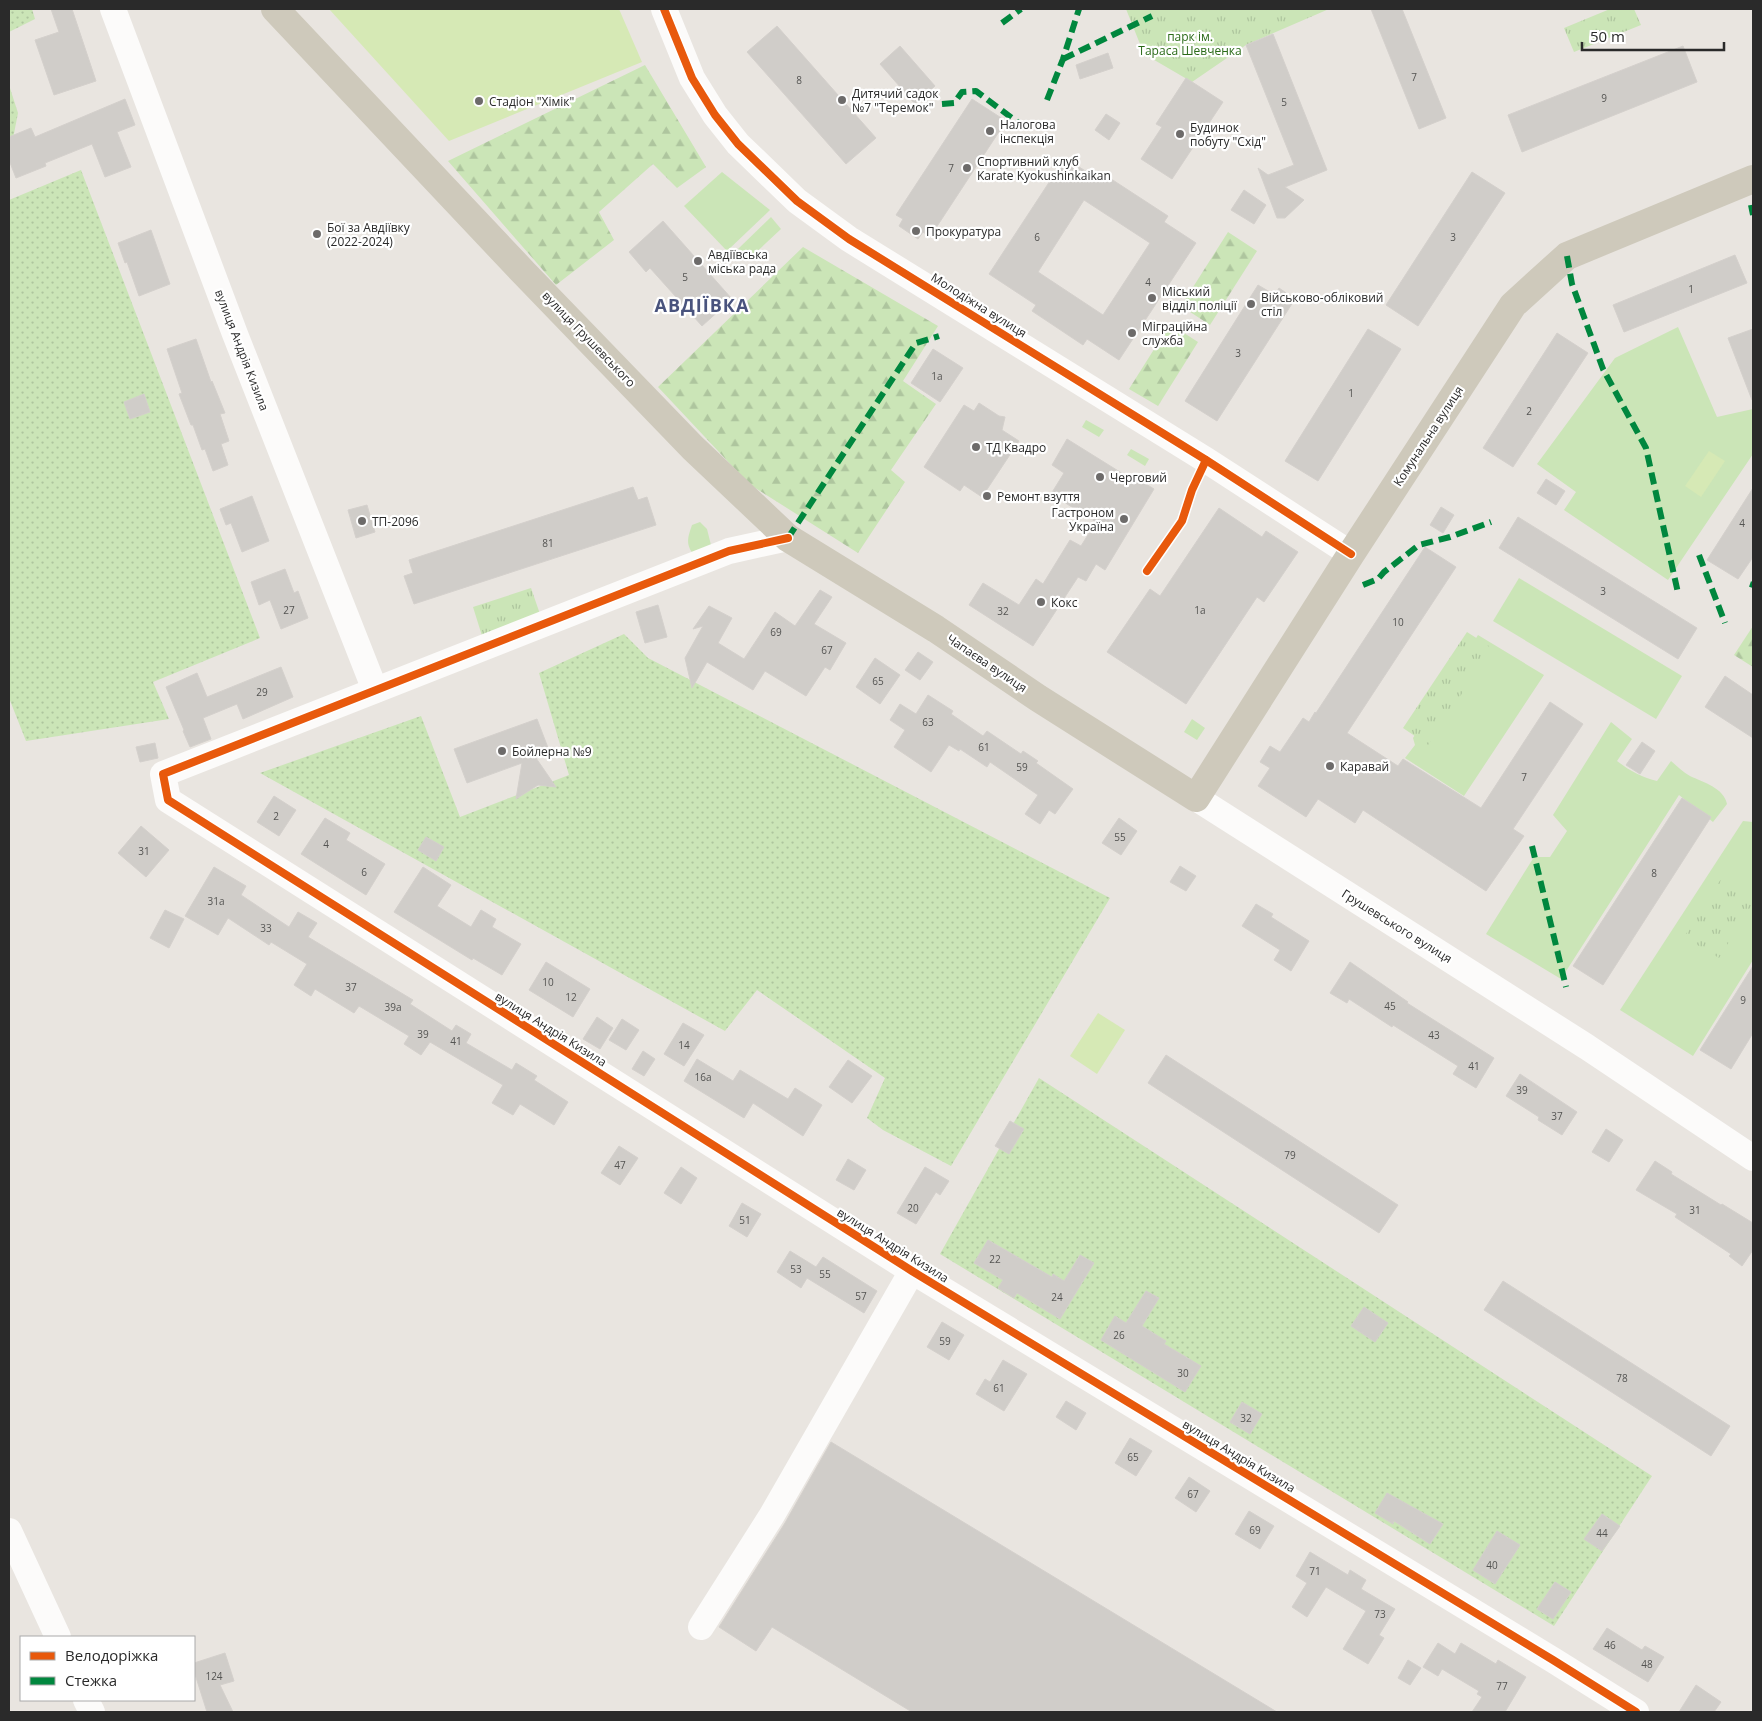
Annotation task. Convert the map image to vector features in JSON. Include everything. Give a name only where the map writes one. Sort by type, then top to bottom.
[{"type":"main road","name":"вулиця Грушевського","points":[[275,9],[524,273],[693,448],[788,538],[936,629]]},
{"type":"main road","name":"Комунальна вулиця","points":[[1196,798],[1351,554],[1513,305],[1567,256],[1753,179]]},
{"type":"main road","name":"Чапаєва вулиця","points":[[936,629],[1038,698]]},
{"type":"main road","name":"Грушевського вулиця","points":[[1038,698],[1196,798]]},
{"type":"street","name":"вулиця Андрія Кизила","points":[[113,9],[235,334],[375,690],[163,774],[168,800],[912,1271],[1636,1712]]},
{"type":"street","name":"Молодіжна вулиця","points":[[664,9],[692,78],[715,115],[738,144],[797,201],[849,239],[1206,460],[1351,554]]},
{"type":"street","points":[[375,690],[728,552],[788,538]]},
{"type":"street","name":"Грушевського вулиця","points":[[1196,798],[1587,1047],[1753,1158]]},
{"type":"street","points":[[701,1627],[772,1515],[912,1271]]},
{"type":"street","points":[[9,1531],[58,1636]]},
{"type":"green space","points":[[9,9],[32,9],[35,19],[9,32]]},
{"type":"green space","name":"Стадіон \"Хімік\"","points":[[329,9],[619,9],[642,62],[449,141]]},
{"type":"green space","name":"парк ім. Тараса Шевченка","points":[[1126,9],[1329,9],[1246,45],[1192,82],[1144,54]]},
{"type":"green space","points":[[1610,9],[1634,9],[1641,25],[1574,52],[1564,28]]},
{"type":"green space","points":[[645,65],[706,167],[677,188],[653,164],[599,212],[614,240],[556,285],[448,161]]},
{"type":"green space","points":[[9,85],[18,113],[9,159]]},
{"type":"green space","points":[[81,170],[260,638],[153,682],[169,719],[26,741],[9,698],[9,200]]},
{"type":"green space","points":[[722,172],[770,210],[727,251],[684,206]]},
{"type":"green space","points":[[771,217],[781,229],[748,260],[738,249]]},
{"type":"green space","points":[[1228,232],[1257,251],[1210,325],[1181,306]]},
{"type":"green space","points":[[803,247],[938,326],[903,381],[936,404],[891,470],[905,482],[858,553],[749,484],[658,387]]},
{"type":"green space","points":[[1170,324],[1198,342],[1158,406],[1129,389]]},
{"type":"green space","points":[[1678,327],[1717,417],[1753,409],[1753,454],[1668,580],[1564,510],[1576,492],[1537,464],[1615,358]]},
{"type":"green space","points":[[1086,420],[1104,430],[1099,437],[1082,427]]},
{"type":"green space","points":[[1131,449],[1149,459],[1145,466],[1127,455]]},
{"type":"green space","points":[[1709,451],[1725,461],[1701,497],[1685,486]]},
{"type":"green space","points":[[700,522],[707,529],[711,545],[694,555],[688,544],[689,537],[692,525]]},
{"type":"green space","points":[[1519,578],[1682,676],[1656,719],[1493,621]]},
{"type":"green space","points":[[531,588],[542,620],[483,639],[473,607]]},
{"type":"green space","points":[[1753,626],[1753,667],[1734,655]]},
{"type":"green space","points":[[1467,632],[1492,648],[1428,745],[1403,728]]},
{"type":"green space","points":[[624,634],[648,658],[1110,898],[951,1166],[883,1130],[867,1118],[885,1078],[757,990],[725,1031],[260,773],[421,716],[460,817],[569,775],[539,673]]},
{"type":"green space","points":[[1478,635],[1544,675],[1464,796],[1405,758],[1415,745],[1413,738]]},
{"type":"green space","points":[[1192,719],[1205,728],[1197,740],[1184,732]]},
{"type":"green space","points":[[1611,722],[1632,739],[1617,761],[1622,765],[1641,776],[1657,781],[1671,761],[1687,774],[1717,790],[1725,798],[1727,804],[1713,822],[1679,795],[1561,979],[1486,934],[1534,857],[1550,857],[1567,831],[1553,815]]},
{"type":"green space","points":[[1743,821],[1753,822],[1753,960],[1693,1056],[1620,1010]]},
{"type":"green space","points":[[1721,879],[1753,899],[1753,903],[1719,958],[1684,937]]},
{"type":"green space","points":[[1098,1013],[1125,1030],[1097,1074],[1070,1056]]},
{"type":"green space","points":[[1039,1078],[1652,1476],[1554,1626],[940,1254]]},
{"type":"building","points":[[51,9],[72,9],[96,81],[54,95],[35,40],[59,32]]},
{"type":"building","points":[[1371,9],[1402,9],[1446,118],[1419,129]]},
{"type":"building","points":[[777,26],[876,138],[846,164],[747,52]]},
{"type":"building","points":[[1273,34],[1327,170],[1285,187],[1304,200],[1285,218],[1277,218],[1258,168],[1268,175],[1294,165],[1246,45]]},
{"type":"building","points":[[900,46],[935,86],[915,104],[880,64]]},
{"type":"building","points":[[1683,46],[1697,82],[1522,152],[1508,115]]},
{"type":"building","points":[[1108,53],[1113,68],[1080,79],[1076,65]]},
{"type":"building","name":"Будинок побуту \"Схід\"","points":[[1186,78],[1223,102],[1172,179],[1141,159],[1162,127],[1156,124]]},
{"type":"building","points":[[125,99],[135,125],[117,132],[131,167],[105,177],[92,144],[45,163],[46,166],[16,178],[9,160],[9,137],[31,128],[35,137]]},
{"type":"building","points":[[972,99],[1006,121],[930,237],[923,232],[918,239],[899,226],[903,219],[896,215]]},
{"type":"building","points":[[1106,114],[1120,123],[1109,140],[1095,130]]},
{"type":"building","points":[[1065,158],[1098,179],[1102,173],[1168,216],[1164,222],[1196,243],[1119,360],[1087,339],[1083,345],[1032,311],[1036,305],[989,274]],"holes":[[[1084,200],[1150,243],[1103,315],[1038,272]]]},
{"type":"building","points":[[1472,172],[1505,193],[1418,326],[1386,305]]},
{"type":"building","points":[[1244,190],[1266,205],[1254,224],[1231,210]]},
{"type":"building","points":[[663,221],[732,299],[702,326],[650,268],[646,272],[629,252]]},
{"type":"building","points":[[151,230],[170,284],[139,296],[118,243]]},
{"type":"building","points":[[1735,255],[1747,283],[1624,332],[1613,305]]},
{"type":"building","points":[[1258,285],[1275,295],[1279,288],[1295,299],[1217,421],[1185,401]]},
{"type":"building","points":[[1368,329],[1401,349],[1318,481],[1285,461]]},
{"type":"building","points":[[1753,329],[1753,399],[1752,400],[1728,338]]},
{"type":"building","points":[[1557,333],[1588,353],[1513,467],[1483,448]]},
{"type":"building","points":[[196,339],[211,382],[225,413],[220,414],[229,441],[221,444],[228,465],[213,471],[205,449],[202,450],[179,394],[182,393],[167,349]]},
{"type":"building","points":[[933,349],[963,368],[940,402],[911,383]]},
{"type":"building","points":[[144,394],[150,412],[130,419],[124,402]]},
{"type":"building","name":"ТД Квадро","points":[[979,403],[999,416],[1005,417],[1002,430],[1019,441],[982,497],[964,485],[960,491],[924,467],[964,405],[974,411]]},
{"type":"building","points":[[1067,439],[1136,482],[1138,479],[1154,489],[1105,570],[1096,564],[1086,581],[1078,577],[1033,646],[969,605],[983,583],[1019,605],[1036,579],[1043,584],[1070,540],[1081,546],[1096,522],[1051,494],[1064,473],[1052,465]]},
{"type":"building","points":[[1546,479],[1565,491],[1556,505],[1537,493]]},
{"type":"building","points":[[633,487],[638,500],[647,497],[656,525],[414,604],[404,576],[413,573],[409,560]]},
{"type":"building","points":[[1753,488],[1753,557],[1738,579],[1707,560]]},
{"type":"building","points":[[252,496],[269,541],[242,552],[231,523],[226,525],[220,509]]},
{"type":"building","name":"ТП-2096","points":[[367,505],[375,532],[356,538],[348,510]]},
{"type":"building","points":[[1441,507],[1454,515],[1443,533],[1430,525]]},
{"type":"building","points":[[1219,508],[1262,537],[1266,531],[1298,552],[1264,602],[1257,597],[1186,704],[1107,652],[1150,589],[1160,596]]},
{"type":"building","points":[[1518,517],[1697,628],[1678,659],[1499,548]]},
{"type":"building","points":[[1425,547],[1456,567],[1347,733],[1398,766],[1403,759],[1481,808],[1550,702],[1583,724],[1513,829],[1524,836],[1486,891],[1363,810],[1355,823],[1318,799],[1306,817],[1258,786],[1270,768],[1260,762],[1270,746],[1280,752],[1303,718],[1309,722]]},
{"type":"building","points":[[285,569],[294,593],[298,591],[308,618],[281,629],[270,600],[259,605],[251,582]]},
{"type":"building","points":[[820,590],[832,597],[814,624],[846,643],[830,670],[825,667],[806,696],[765,671],[753,690],[707,662],[692,688],[685,658],[703,626],[693,629],[709,606],[732,618],[718,643],[744,659],[775,612],[795,626]]},
{"type":"building","points":[[658,605],[667,637],[645,643],[636,612]]},
{"type":"building","points":[[918,652],[933,662],[920,680],[905,670]]},
{"type":"building","points":[[875,658],[900,675],[880,704],[856,687]]},
{"type":"building","points":[[281,667],[293,697],[243,719],[237,704],[203,718],[211,739],[190,747],[166,687],[197,673],[207,697]]},
{"type":"building","points":[[1725,676],[1753,695],[1753,738],[1705,707]]},
{"type":"building","points":[[928,695],[953,711],[951,714],[983,736],[987,731],[1021,754],[1023,751],[1038,761],[1036,763],[1073,789],[1055,814],[1049,810],[1040,824],[1025,814],[1038,795],[990,762],[987,767],[960,749],[959,751],[949,745],[931,772],[894,747],[905,730],[890,720],[900,704],[916,714]]},
{"type":"building","name":"Бойлерна №9","points":[[537,719],[550,753],[536,758],[556,787],[538,785],[516,799],[522,763],[467,783],[454,749]]},
{"type":"building","points":[[1642,742],[1655,751],[1640,774],[1626,765]]},
{"type":"building","points":[[155,743],[158,758],[140,762],[136,747]]},
{"type":"building","points":[[274,796],[296,810],[279,836],[257,822]]},
{"type":"building","points":[[1682,798],[1711,817],[1603,985],[1573,966]]},
{"type":"building","points":[[325,818],[350,833],[346,840],[385,864],[366,895],[301,854]]},
{"type":"building","points":[[1119,818],[1137,831],[1121,855],[1102,843]]},
{"type":"building","points":[[141,826],[169,850],[146,877],[118,853]]},
{"type":"building","points":[[426,837],[444,847],[436,861],[418,850]]},
{"type":"building","points":[[1180,866],[1196,876],[1186,891],[1170,882]]},
{"type":"building","points":[[214,867],[246,886],[241,895],[289,927],[298,912],[317,923],[308,937],[413,1000],[410,1004],[452,1031],[456,1025],[471,1034],[466,1043],[512,1070],[516,1063],[537,1076],[534,1080],[568,1102],[554,1125],[520,1104],[513,1115],[492,1103],[503,1085],[430,1042],[421,1055],[404,1044],[409,1036],[359,1006],[354,1013],[315,989],[311,996],[294,985],[307,964],[271,942],[269,945],[228,918],[218,935],[185,916]]},
{"type":"building","points":[[423,867],[451,885],[437,906],[471,927],[481,910],[496,919],[492,927],[521,944],[502,975],[473,958],[472,960],[394,912]]},
{"type":"building","points":[[1256,904],[1273,914],[1271,917],[1309,941],[1291,971],[1274,960],[1280,950],[1242,926]]},
{"type":"building","points":[[165,910],[184,919],[169,948],[150,938]]},
{"type":"building","points":[[546,962],[590,989],[573,1017],[529,990]]},
{"type":"building","points":[[1350,962],[1407,1003],[1494,1058],[1476,1088],[1453,1074],[1458,1066],[1349,999],[1347,1003],[1330,993]]},
{"type":"building","points":[[1753,966],[1753,1033],[1731,1069],[1700,1050]]},
{"type":"building","points":[[597,1017],[613,1028],[600,1049],[583,1039]]},
{"type":"building","points":[[622,1019],[639,1030],[626,1050],[609,1040]]},
{"type":"building","points":[[683,1023],[704,1035],[684,1066],[664,1054]]},
{"type":"building","points":[[643,1051],[655,1059],[644,1076],[632,1069]]},
{"type":"building","points":[[1166,1055],[1398,1205],[1379,1233],[1148,1083]]},
{"type":"building","points":[[697,1059],[733,1081],[740,1070],[788,1099],[795,1088],[822,1105],[803,1136],[753,1103],[744,1118],[684,1081]]},
{"type":"building","points":[[848,1060],[872,1076],[852,1103],[829,1087]]},
{"type":"building","points":[[1520,1074],[1577,1112],[1562,1135],[1538,1120],[1539,1117],[1506,1096]]},
{"type":"building","points":[[1010,1121],[1024,1129],[1009,1154],[995,1146]]},
{"type":"building","points":[[1606,1129],[1623,1140],[1609,1162],[1592,1152]]},
{"type":"building","points":[[619,1146],[638,1158],[620,1185],[601,1173]]},
{"type":"building","points":[[848,1159],[866,1170],[854,1190],[836,1180]]},
{"type":"building","points":[[1655,1161],[1672,1172],[1671,1174],[1753,1223],[1753,1250],[1742,1266],[1729,1256],[1731,1254],[1675,1217],[1677,1214],[1636,1190]]},
{"type":"building","points":[[681,1167],[697,1178],[681,1204],[664,1193]]},
{"type":"building","points":[[925,1167],[949,1181],[940,1195],[936,1192],[916,1224],[897,1213]]},
{"type":"building","points":[[742,1203],[761,1214],[747,1237],[729,1226]]},
{"type":"building","points":[[988,1240],[1052,1277],[1053,1274],[1064,1281],[1080,1255],[1094,1263],[1060,1319],[1017,1293],[1014,1298],[998,1288],[1003,1280],[974,1263]]},
{"type":"building","points":[[790,1251],[816,1267],[823,1257],[877,1291],[864,1313],[807,1278],[801,1288],[777,1272]]},
{"type":"building","points":[[1503,1281],[1730,1426],[1711,1456],[1484,1310]]},
{"type":"building","points":[[1146,1291],[1159,1298],[1142,1326],[1166,1341],[1164,1344],[1201,1366],[1185,1392],[1101,1340],[1115,1316],[1126,1323]]},
{"type":"building","points":[[1364,1307],[1388,1323],[1375,1342],[1351,1326]]},
{"type":"building","points":[[942,1322],[964,1335],[949,1360],[927,1347]]},
{"type":"building","points":[[1003,1360],[1027,1374],[1004,1411],[976,1394],[985,1379],[990,1382]]},
{"type":"building","points":[[1066,1401],[1086,1413],[1076,1430],[1056,1417]]},
{"type":"building","points":[[1242,1402],[1262,1414],[1250,1434],[1230,1422]]},
{"type":"building","points":[[1130,1438],[1152,1451],[1136,1476],[1115,1463]]},
{"type":"building","points":[[831,1442],[1277,1712],[912,1712],[772,1627],[756,1651],[719,1627],[785,1523]]},
{"type":"building","points":[[1189,1477],[1210,1491],[1196,1512],[1175,1498]]},
{"type":"building","points":[[1387,1493],[1443,1524],[1430,1544],[1394,1521],[1393,1524],[1375,1513]]},
{"type":"building","points":[[1249,1511],[1274,1526],[1260,1549],[1235,1534]]},
{"type":"building","points":[[1602,1514],[1620,1526],[1602,1551],[1584,1539]]},
{"type":"building","points":[[1497,1531],[1520,1545],[1495,1584],[1473,1570]]},
{"type":"building","points":[[1310,1552],[1348,1575],[1350,1570],[1366,1580],[1361,1589],[1395,1609],[1379,1635],[1384,1638],[1368,1664],[1343,1649],[1366,1611],[1326,1587],[1307,1617],[1292,1607],[1307,1583],[1296,1576]]},
{"type":"building","points":[[1555,1582],[1571,1592],[1553,1619],[1537,1609]]},
{"type":"building","points":[[1607,1628],[1642,1650],[1645,1646],[1664,1657],[1648,1682],[1593,1649]]},
{"type":"building","points":[[1438,1643],[1455,1654],[1461,1643],[1496,1664],[1498,1660],[1526,1677],[1505,1712],[1472,1712],[1482,1697],[1477,1694],[1479,1691],[1442,1669],[1438,1676],[1423,1667]]},
{"type":"building","points":[[225,1653],[234,1681],[220,1685],[233,1712],[207,1712],[195,1674],[195,1663]]},
{"type":"building","points":[[1408,1660],[1421,1668],[1410,1685],[1398,1678]]},
{"type":"building","points":[[1696,1685],[1721,1702],[1714,1712],[1679,1712]]},
{"type":"marked path","points":[[1002,23],[1021,9]]},
{"type":"marked path","points":[[1047,100],[1079,9]]},
{"type":"marked path","points":[[1063,59],[1152,16]]},
{"type":"marked path","points":[[942,104],[954,103],[962,92],[976,91],[1024,127]]},
{"type":"marked path","points":[[1751,205],[1753,215]]},
{"type":"marked path","points":[[1567,256],[1572,284],[1603,369],[1646,448],[1678,593]]},
{"type":"marked path","points":[[788,538],[916,343],[939,336]]},
{"type":"marked path","points":[[1363,585],[1378,579],[1384,572],[1419,545],[1450,537],[1491,522]]},
{"type":"marked path","points":[[1699,555],[1725,623]]},
{"type":"marked path","points":[[1532,846],[1566,987]]},
{"type":"cycle path","points":[[664,9],[692,78],[715,115],[738,144],[797,201],[849,239],[1206,460],[1351,554]]},
{"type":"cycle path","points":[[1147,571],[1182,521],[1192,490],[1206,460]]},
{"type":"cycle path","points":[[788,538],[729,551],[163,774],[168,800],[912,1271],[1636,1712]]},
{"type":"place","name":"Дитячий садок №7 \"Теремок\"","points":[[842,100]]},
{"type":"place","name":"Стадіон \"Хімік\"","points":[[479,101]]},
{"type":"place","name":"Налогова інспекція","points":[[990,131]]},
{"type":"place","name":"Будинок побуту \"Схід\"","points":[[1180,134]]},
{"type":"place","name":"Спортивний клуб Karate Kyokushinkaikan","points":[[967,168]]},
{"type":"place","name":"Прокуратура","points":[[916,231]]},
{"type":"place","name":"Бої за Авдіївку (2022-2024)","points":[[317,234]]},
{"type":"place","name":"Авдіївська міська рада","points":[[698,261]]},
{"type":"place","name":"Міський відділ поліції","points":[[1152,298]]},
{"type":"place","name":"Військово-обліковий стіл","points":[[1251,304]]},
{"type":"place","name":"Міграційна служба","points":[[1132,333]]},
{"type":"place","name":"ТД Квадро","points":[[976,447]]},
{"type":"place","name":"Черговий","points":[[1100,477]]},
{"type":"place","name":"Ремонт взуття","points":[[987,496]]},
{"type":"place","name":"Гастроном Україна","points":[[1124,519]]},
{"type":"place","name":"ТП-2096","points":[[362,521]]},
{"type":"place","name":"Кокс","points":[[1041,602]]},
{"type":"place","name":"Бойлерна №9","points":[[502,751]]},
{"type":"place","name":"Каравай","points":[[1330,766]]},
{"type":"district","name":"АВДІЇВКА","points":[[702,305]]}]
